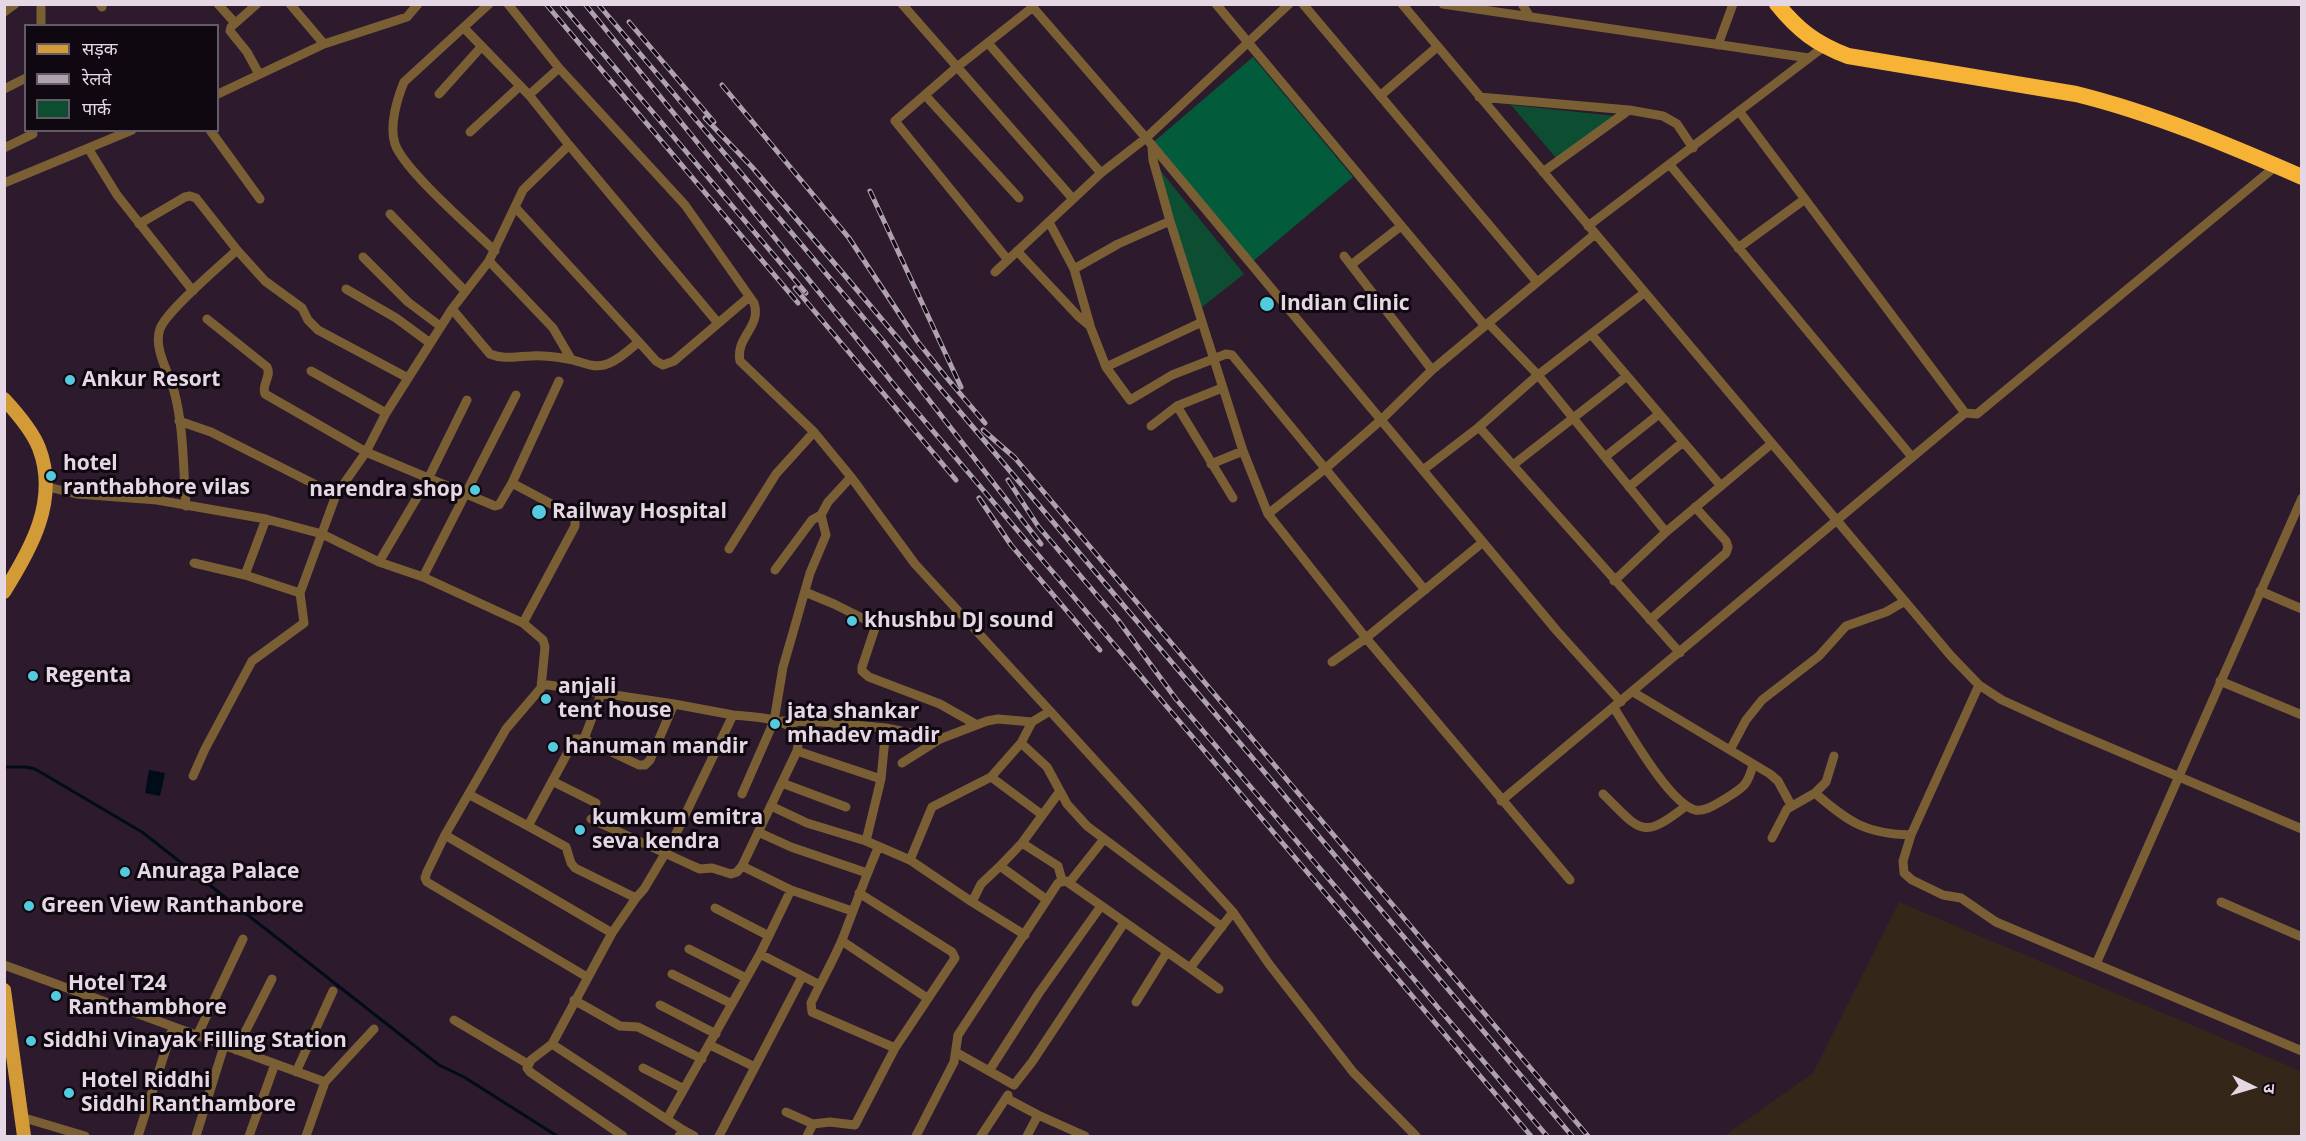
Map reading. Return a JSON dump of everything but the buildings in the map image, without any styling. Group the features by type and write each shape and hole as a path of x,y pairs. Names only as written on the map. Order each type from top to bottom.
{"highway":[{"path":"1777,4 1795,27 1819,42 1860,59 2106,101 2301,177"},
{"path":"1789,4 1819,42"}],"main road":[{"path":"4,399 26,425 39,446 48,487 44,507 28,553 4,592"},
{"path":"4,990 24,1137"}],"street":[{"path":"4,12 19,4"},
{"path":"41,4 41,24"},
{"path":"218,4 235,23"},
{"path":"257,4 235,23 230,31 247,52 260,74"},
{"path":"290,4 324,44"},
{"path":"219,94 324,44 407,17 418,4"},
{"path":"489,4 405,82 399,94 394,118 394,141 399,153 424,182 495,251"},
{"path":"508,4 559,68 685,205 749,297 757,312 739,350 740,361 814,432 851,477 915,564 1233,912 1269,964 1353,1072 1416,1137"},
{"path":"902,4 1073,199"},
{"path":"1216,4 1486,325 1539,375 1666,532"},
{"path":"995,272 1101,173 1146,138 1290,4"},
{"path":"1303,4 1537,282"},
{"path":"1401,4 1950,656 1979,686 2002,700 2059,726 2301,829"},
{"path":"1443,4 1809,58"},
{"path":"1522,4 1530,17"},
{"path":"1718,45 1733,4"},
{"path":"1008,260 895,121 1031,6 1146,138 1618,705 1656,774 1686,806 1696,810 1704,809 1737,793 1748,781 1753,765"},
{"path":"464,28 529,95 718,323"},
{"path":"1588,226 1809,58 1819,42"},
{"path":"988,43 1101,173"},
{"path":"440,94 482,46"},
{"path":"1380,96 1437,47"},
{"path":"529,95 559,68"},
{"path":"4,89 24,79"},
{"path":"470,132 520,86"},
{"path":"925,95 1019,198"},
{"path":"1479,97 1629,110 1670,118 1677,124 1693,148"},
{"path":"1543,172 1629,110"},
{"path":"1739,111 1965,412 1977,414 2276,166"},
{"path":"4,183 127,132"},
{"path":"211,132 260,200"},
{"path":"4,148 33,134"},
{"path":"193,776 252,661 304,623 300,593 336,495 366,452 386,413 440,326 489,261 523,190 569,145"},
{"path":"1152,147 1153,160 1170,221 1222,388 1243,451 1268,514 1366,638 1501,801 1570,880"},
{"path":"88,148 117,195 193,291"},
{"path":"1670,165 1912,457"},
{"path":"140,224 185,197 195,198 237,250 277,292 302,308 308,320 318,330 408,378"},
{"path":"1738,248 1805,199"},
{"path":"515,207 656,361 663,365 669,364 749,297"},
{"path":"390,214 465,291"},
{"path":"1074,269 1118,244 1170,221"},
{"path":"1049,222 1074,269 1090,326 1106,367 1130,400 1172,375 1226,354 1232,356 1425,590"},
{"path":"1351,265 1401,226"},
{"path":"1268,514 1326,468 1381,420 1432,370 1594,234"},
{"path":"186,506 179,421 174,392 158,340 160,328 167,317 237,250"},
{"path":"1017,251 1090,326"},
{"path":"1344,256 1432,370"},
{"path":"363,257 408,302 440,326"},
{"path":"489,261 554,328 571,359"},
{"path":"346,289 396,318 430,343"},
{"path":"1423,470 1644,293"},
{"path":"396,318 408,302"},
{"path":"452,309 490,354 511,358 533,356 571,359 586,365 604,365 639,342"},
{"path":"207,319 267,367 269,372 264,386 265,394 366,452 495,506 499,505 512,483 560,381"},
{"path":"1106,367 1202,322"},
{"path":"1591,334 1721,486"},
{"path":"311,371 386,413"},
{"path":"1513,465 1627,376"},
{"path":"1151,426 1177,405 1222,388"},
{"path":"423,577 516,395"},
{"path":"379,562 428,479 467,400"},
{"path":"1177,405 1211,465 1233,498"},
{"path":"1501,801 1965,412"},
{"path":"1605,457 1659,414"},
{"path":"179,421 211,432 336,495"},
{"path":"1479,427 1680,653"},
{"path":"729,549 776,474 814,432"},
{"path":"1629,487 1683,442"},
{"path":"1614,580 1666,532 1771,444"},
{"path":"1211,465 1243,451"},
{"path":"775,570 812,520 820,515 828,502 851,477"},
{"path":"512,483 572,515 575,520 575,526 524,623"},
{"path":"48,487 77,494 157,500 266,519 322,534 379,562 423,577 524,623 543,640 545,647 542,684 506,729 445,835 425,878 427,882 587,977"},
{"path":"2096,964 2301,498"},
{"path":"1650,620 1726,553 1728,547 1726,541 1695,507"},
{"path":"742,794 778,721 783,667 804,592 826,535 820,515"},
{"path":"245,575 266,519"},
{"path":"1332,662 1366,638 1483,542"},
{"path":"194,562 245,575 300,593"},
{"path":"2260,591 2301,609"},
{"path":"804,592 876,625 876,631 862,667 862,671 869,677 940,704 977,725"},
{"path":"1730,750 1746,720 1762,700 1819,656 1846,626 1886,612 1905,602"},
{"path":"2220,681 2301,716"},
{"path":"542,684 733,715 778,721 822,722 886,728 940,739"},
{"path":"1979,686 1911,835 1903,861 1904,873 1912,880 1943,895 1961,898 1996,922 2301,1051"},
{"path":"1633,692 1770,774 1778,781 1791,805"},
{"path":"584,739 601,694"},
{"path":"528,826 575,739 584,739 639,765 645,765 650,760 674,704"},
{"path":"910,860 932,807 991,777 1021,743 1032,722 1050,711"},
{"path":"528,1064 552,1044 612,933 665,854 733,715"},
{"path":"902,763 940,739 987,721 998,719 1032,722"},
{"path":"591,819 700,869 712,868 731,874 737,872 742,866 797,751 797,735 778,721"},
{"path":"866,841 881,779 886,728"},
{"path":"1021,743 1047,767 1074,814 1222,927"},
{"path":"797,751 881,779"},
{"path":"1772,838 1787,809 1815,793 1826,782 1834,756"},
{"path":"991,777 1041,814"},
{"path":"552,781 596,803"},
{"path":"782,783 846,807"},
{"path":"972,902 981,884 1022,843 1060,791"},
{"path":"1815,793 1834,810 1872,831 1911,835"},
{"path":"1604,794 1631,821 1646,829 1671,818 1686,806"},
{"path":"470,795 566,847 575,868 636,898"},
{"path":"771,806 816,826 866,841 910,860 1025,935"},
{"path":"758,832 791,847 867,873"},
{"path":"445,835 612,933"},
{"path":"916,1137 951,1069 957,1053 958,1035 1058,883 1066,882 1104,839"},
{"path":"1022,843 1058,866 1066,882 1219,989"},
{"path":"878,848 842,941 811,1003 812,1012 895,1048"},
{"path":"742,866 791,890 852,911"},
{"path":"1000,866 1047,900"},
{"path":"667,1119 760,954 791,890"},
{"path":"786,1112 813,1124 830,1122 855,1125 895,1048 955,958 952,952 859,893"},
{"path":"2221,902 2301,937"},
{"path":"989,1071 1039,993 1101,906"},
{"path":"715,908 769,936"},
{"path":"1190,969 1233,912"},
{"path":"981,1137 1124,923"},
{"path":"196,1036 243,939"},
{"path":"842,941 927,998"},
{"path":"689,949 746,978"},
{"path":"1136,1002 1167,952"},
{"path":"760,954 820,985"},
{"path":"4,965 325,1082"},
{"path":"672,974 732,1004"},
{"path":"719,1137 802,976"},
{"path":"236,1050 272,979"},
{"path":"296,1072 333,991"},
{"path":"574,1000 620,1026 638,1027 702,1059"},
{"path":"660,1005 716,1034"},
{"path":"454,1020 528,1064 530,1072 623,1137"},
{"path":"138,1137 173,1028"},
{"path":"306,1137 325,1082 374,1029"},
{"path":"552,1044 667,1119 681,1133 694,1137"},
{"path":"710,1045 755,1067"},
{"path":"199,1136 224,1046"},
{"path":"957,1053 1014,1085"},
{"path":"249,1137 275,1064"},
{"path":"643,1068 684,1089"},
{"path":"1006,1098 1085,1137"},
{"path":"1027,1137 1038,1115"},
{"path":"21,1117 85,1137"},
{"path":"807,1137 813,1124"}],"shaded area":[{"path":"1899,902 2301,1071 2301,1136 1724,1136 1813,1073"}],"green space":[{"path":"1253,57 1353,177 1252,262 1150,145"},
{"path":"1511,105 1616,116 1556,158"},
{"path":"1147,154 1244,274 1197,311"}],"water":[{"path":"149,770 165,773 160,796 145,793"}],"waterway":[{"path":"4,767 35,769 142,832 439,1065 464,1077 557,1136"}],"railway":[{"path":"546,4 798,303"},
{"path":"561,4 806,293"},
{"path":"585,4 900,392 1531,1136"},
{"path":"598,4 884,342 1041,544"},
{"path":"629,22 714,122"},
{"path":"722,85 849,238 918,342 985,423"},
{"path":"705,118 752,167 841,271 1572,1136"},
{"path":"870,191 961,387"},
{"path":"795,288 956,480"},
{"path":"983,430 1015,458 1588,1136"},
{"path":"1008,480 1038,526 1118,620 1176,699 1547,1136"},
{"path":"979,498 1011,545 1100,650"}],"place":[{"name":"Indian Clinic","path":"1267,304"},
{"name":"Ankur Resort","path":"70,380"},
{"name":"hotel ranthabhore vilas","path":"51,476"},
{"name":"narendra shop","path":"475,490"},
{"name":"Railway Hospital","path":"539,512"},
{"name":"khushbu DJ sound","path":"852,621"},
{"name":"Regenta","path":"33,676"},
{"name":"anjali tent house","path":"546,699"},
{"name":"jata shankar mhadev madir","path":"775,724"},
{"name":"hanuman mandir","path":"553,747"},
{"name":"kumkum emitra seva kendra","path":"580,830"},
{"name":"Anuraga Palace","path":"125,872"},
{"name":"Green View Ranthanbore","path":"29,906"},
{"name":"Hotel T24 Ranthambhore","path":"56,996"},
{"name":"Siddhi Vinayak Filling Station","path":"31,1041"},
{"name":"Hotel Riddhi Siddhi Ranthambore","path":"69,1093"}]}
